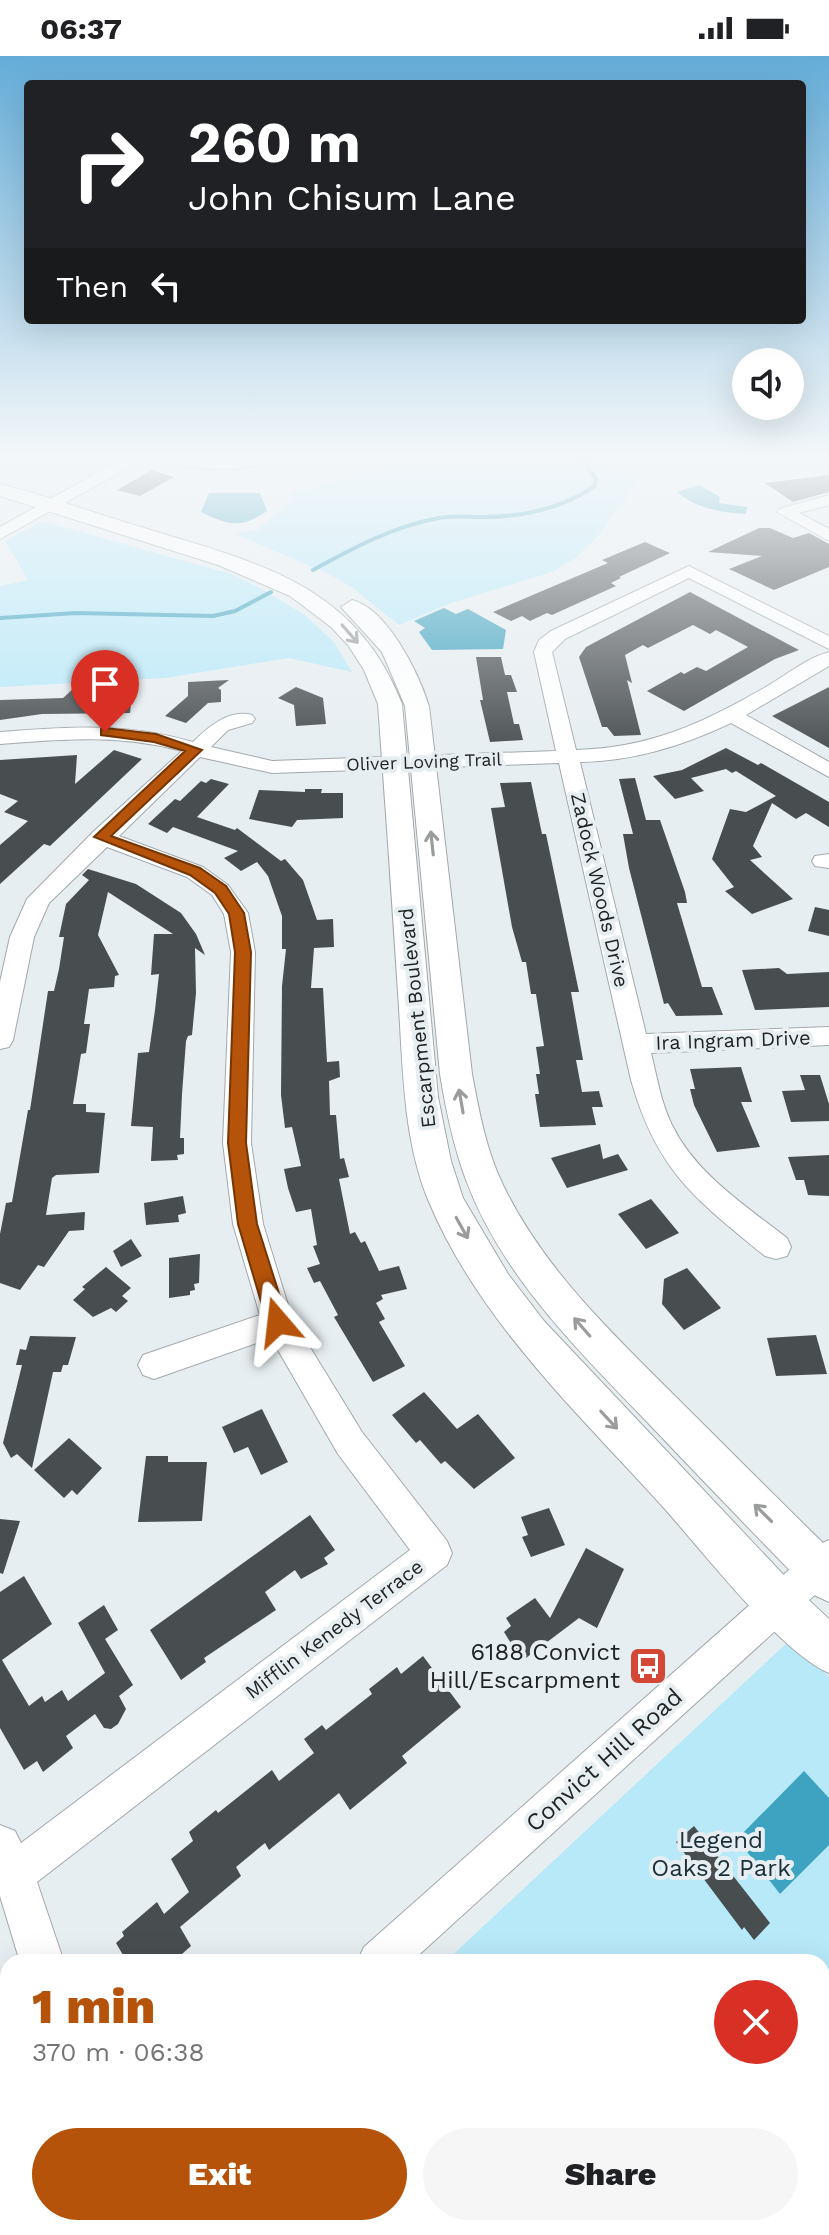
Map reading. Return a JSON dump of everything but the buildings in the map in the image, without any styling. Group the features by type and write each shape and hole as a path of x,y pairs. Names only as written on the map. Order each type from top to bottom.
{"main road":[{"name":"Escarpment Boulevard","path":"254,557 269,561 344,601 368,621 403,665 417,706 409,763 414,1014 422,1097 433,1157 446,1199 488,1274 530,1333 780,1604 829,1650"},
{"name":"Escarpment Boulevard","path":"409,763 465,1124 484,1182 510,1233 584,1331 825,1569"},
{"path":"414,1014 450,1012"},
{"path":"488,1274 527,1258"}],"street":[{"name":"Zadock Woods Drive","path":"776,1247 700,1183 669,1146 653,1112 543,652 546,644 563,632 689,571 829,643"},
{"name":"Oliver Loving Trail","path":"0,738 114,732 156,738 237,762 272,767 569,758 651,749 682,740 732,715 829,658"},
{"path":"732,715 829,771"},
{"path":"0,1040 22,937 31,910 48,887 221,726 245,719"},
{"name":"Mifflin Kenedy Terrace","path":"7,1860 434,1553 350,1443 278,1322 248,1224 237,1143 243,952 236,913 220,890 195,872 101,837"},
{"name":"Ira Ingram Drive","path":"636,1044 829,1036"},
{"path":"154,1365 278,1322"},
{"name":"Convict Hill Road","path":"388,1954 780,1604 825,1569"},
{"path":"7,1860 39,1954"}],"green space":[{"path":"14,557 169,557 231,574 305,615 334,642 352,672 289,658 164,678 0,687 0,586 28,580"},
{"path":"288,557 576,557 552,572 451,603 399,625 353,588"},
{"name":"Legend Oaks 2 Park","path":"791,1639 829,1677 829,1954 454,1954"}],"water":[{"path":"444,608 456,614 468,609 506,630 503,649 432,650 419,632 425,628 414,621"},
{"path":"804,1771 829,1798 829,1845 780,1894 737,1839"}],"waterway":[{"path":"313,570 338,557"},
{"path":"0,618 76,613 213,616 235,611 271,592"}],"place":[{"name":"6188 Convict Hill/Escarpment","path":"648,1666"}],"route":[{"path":"105,732 156,738 195,750 101,837 195,872 220,890 236,913 243,952 237,1143 248,1224 278,1322"}]}
